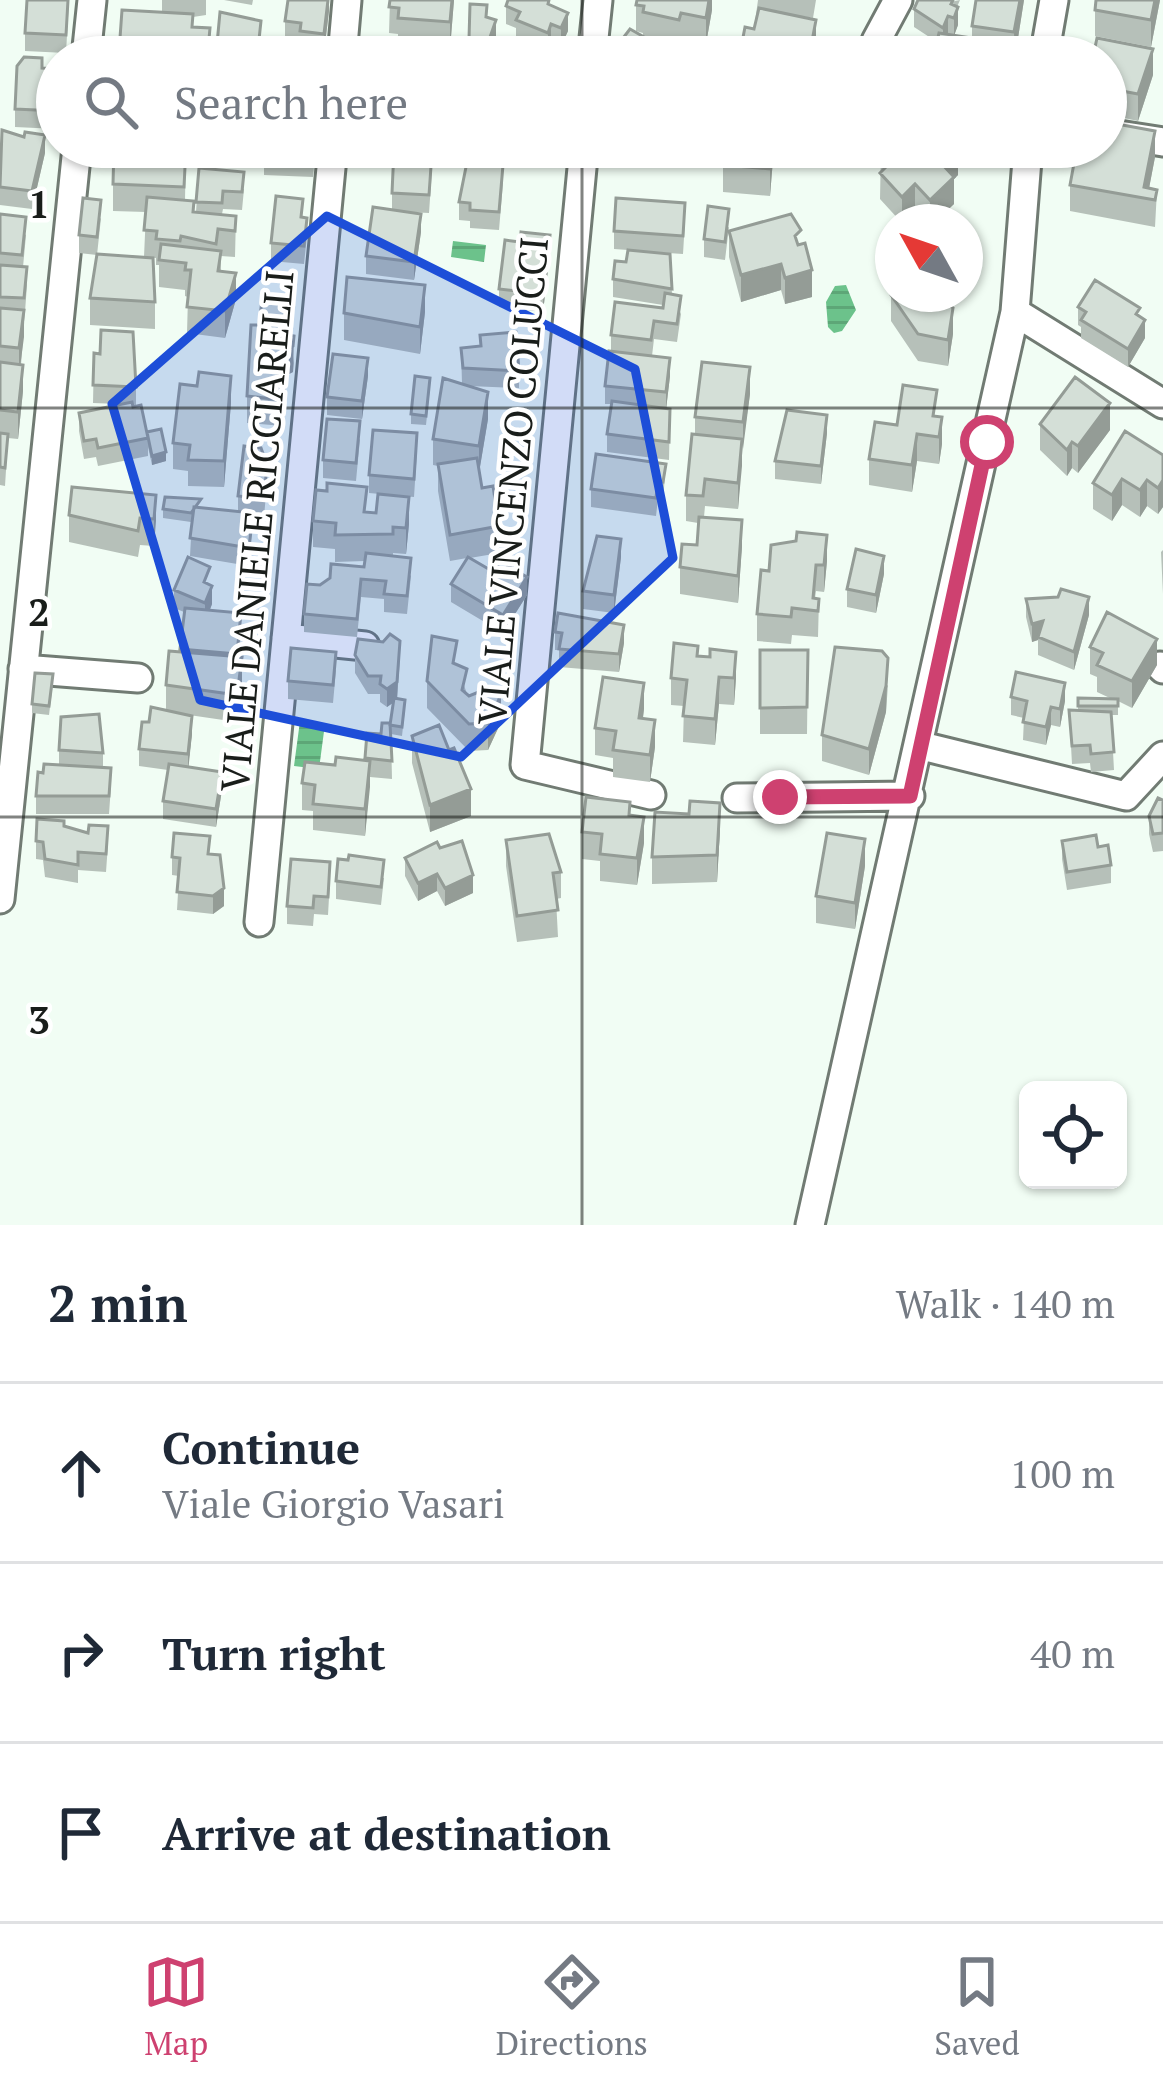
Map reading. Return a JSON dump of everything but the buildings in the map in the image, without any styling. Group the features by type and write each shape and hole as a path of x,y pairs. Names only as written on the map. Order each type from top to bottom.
{"street":[{"path":"88,36 92,0"},
{"path":"344,36 347,0"},
{"path":"594,36 598,0"},
{"path":"879,36 898,0"},
{"path":"1048,36 1054,0"},
{"path":"1127,136 1163,142"},
{"path":"0,898 75,168"},
{"name":"VIALE DANIELE RICCIARELLI","path":"259,922 331,168"},
{"name":"VIALE VINCENZO COLUCCI","path":"582,168 525,765 650,795"},
{"path":"811,1225 1016,312 1018,168"},
{"path":"1016,312 1163,404"},
{"path":"286,638 364,646"},
{"path":"23,669 138,678"},
{"path":"922,746 1163,808"},
{"path":"1126,796 1163,756"},
{"path":"737,797 910,796"}],"highlighted area":[{"path":"327,216 635,369 673,558 461,757 200,700 112,404"}],"shaded area":[{"path":"453,241 486,245 484,262 451,257"},
{"path":"846,285 856,310 842,331 834,333 828,327 826,302 835,286"},
{"path":"300,721 325,724 319,769 294,766"}],"route":[{"path":"780,797 910,796 987,442"}]}
